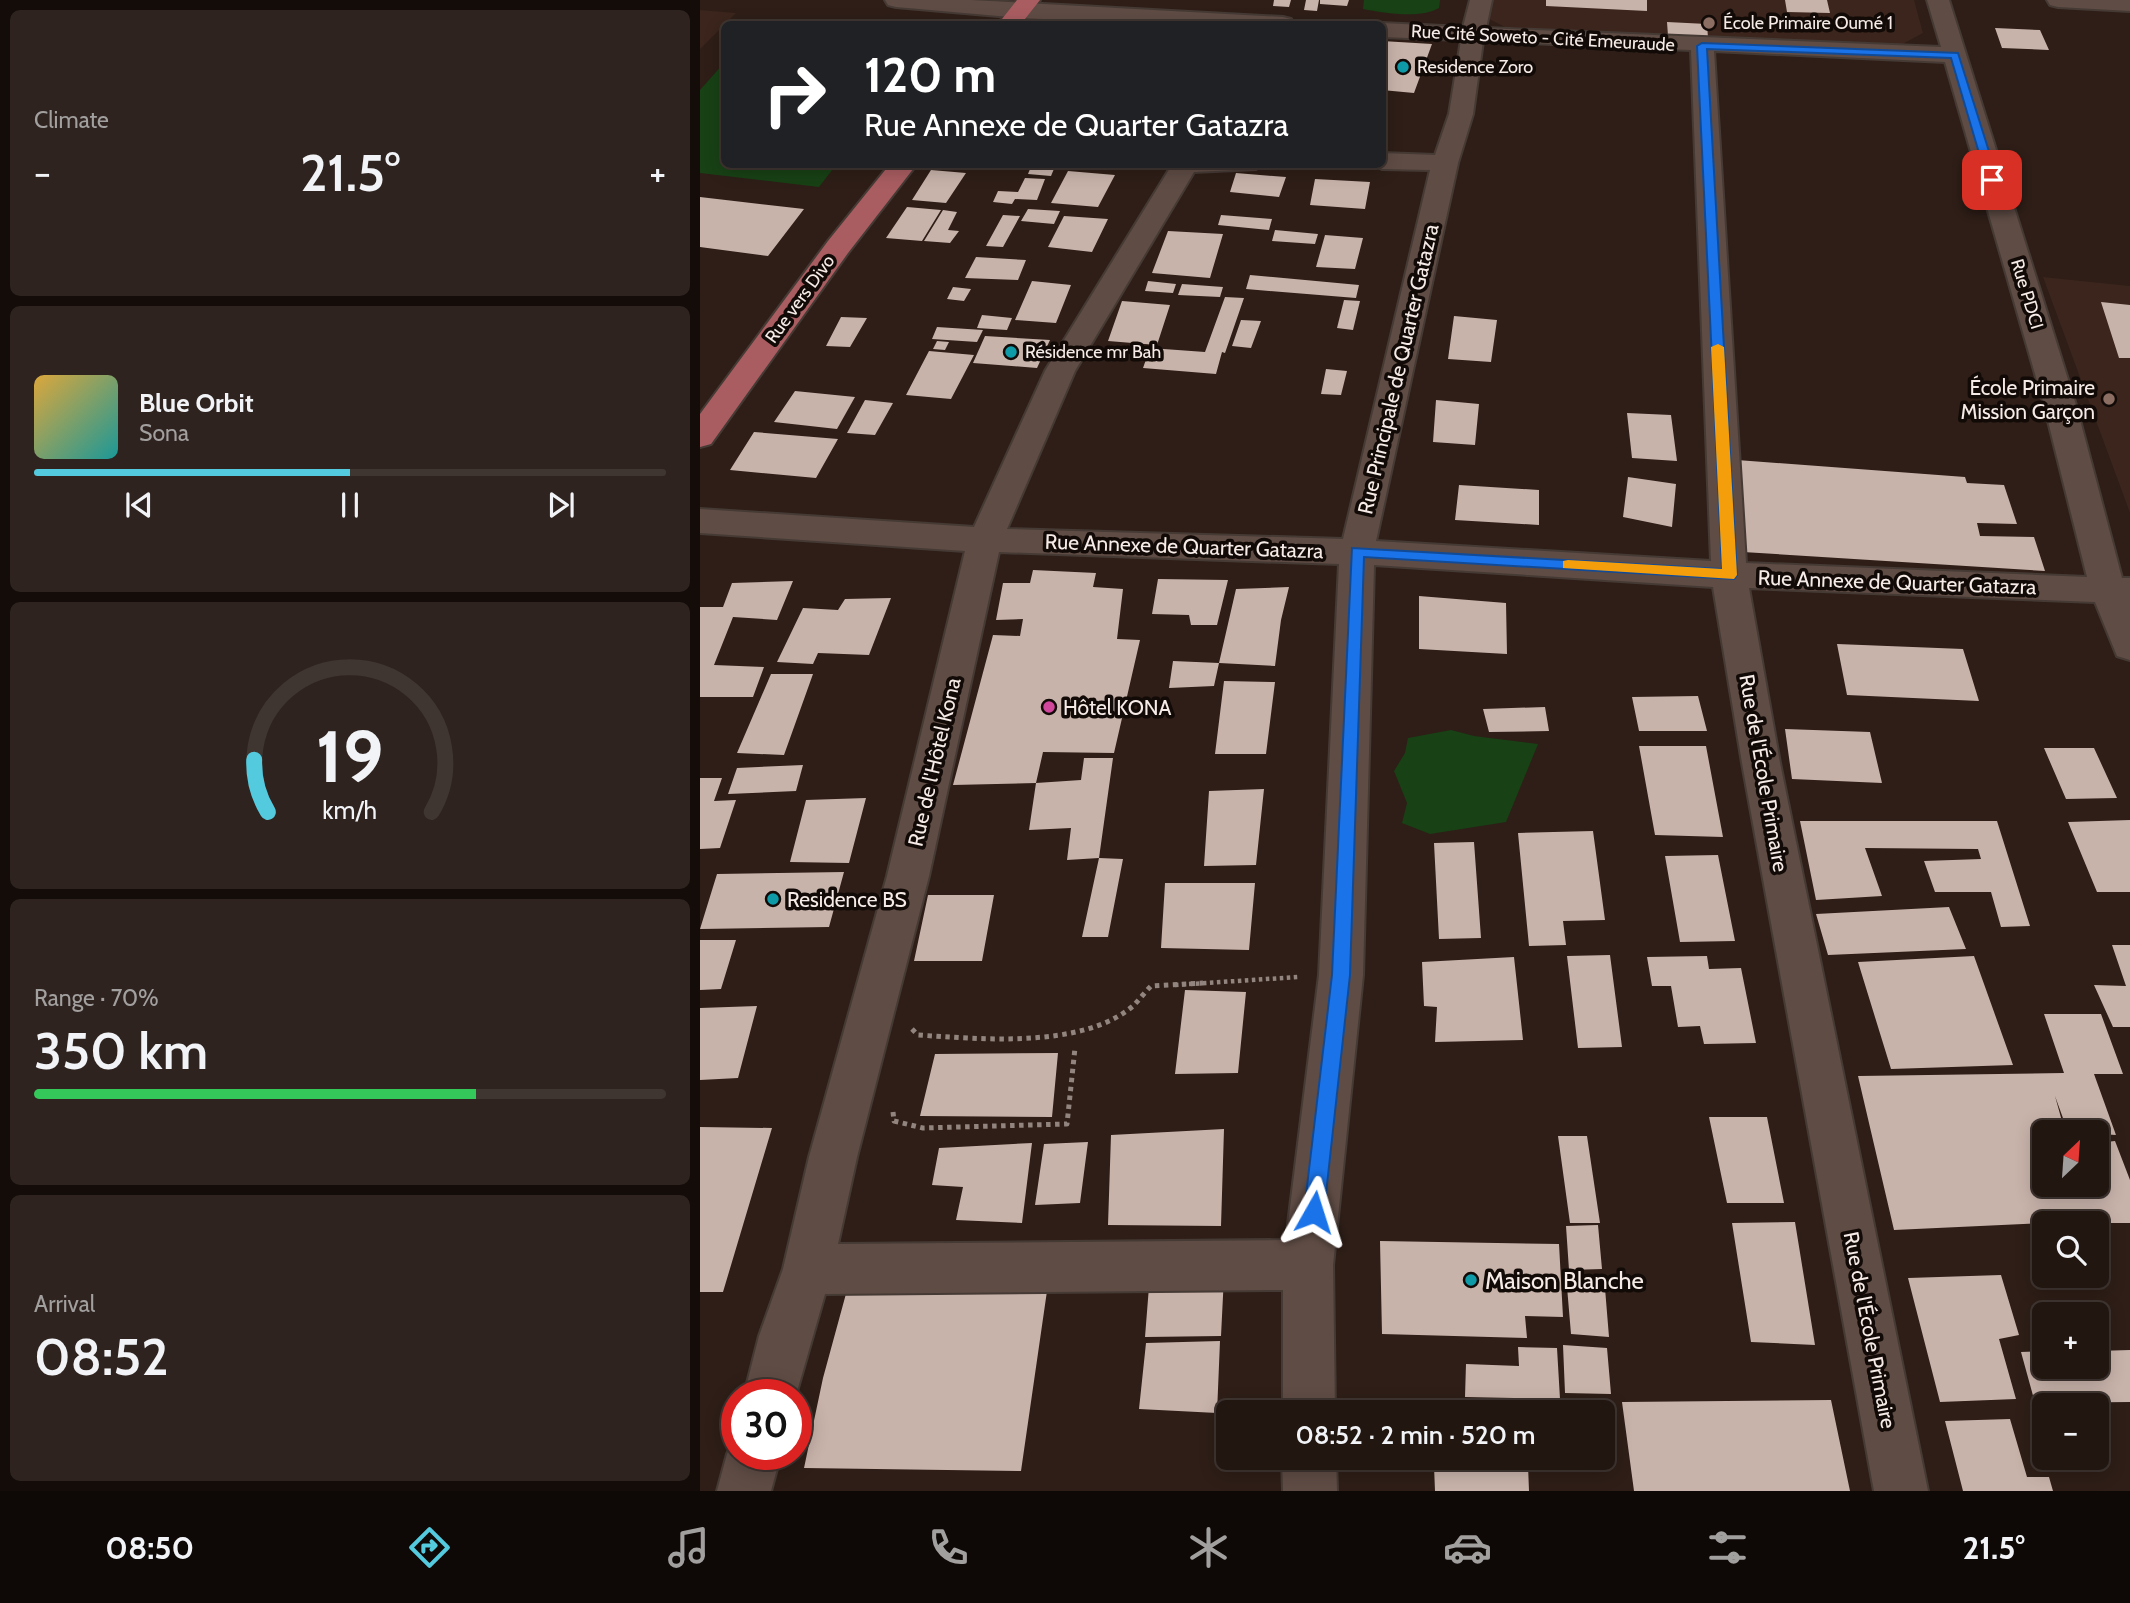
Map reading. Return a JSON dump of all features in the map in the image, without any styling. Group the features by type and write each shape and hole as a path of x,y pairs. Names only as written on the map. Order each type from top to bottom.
{"main road":[{"name":"Rue vers Divo","path":"700,437 838,247 901,168"}],"street":[{"path":"896,0 1019,12 1217,21"},
{"name":"Rue Principale de Quarter Gatazra","path":"1309,1400 1308,1265 1341,975 1357,552 1445,163 1461,114 1481,0"},
{"name":"Rue PDCI","path":"1938,0 2119,591 2130,646"},
{"path":"2058,0 2118,2"},
{"name":"Rue Cité Soweto - Cité Emeuraude","path":"1386,30 1955,55"},
{"name":"Rue de l'École Primaire","path":"1702,46 1729,575 1761,763 1901,1491"},
{"path":"1386,162 1445,163"},
{"name":"Rue de l'Hôtel Kona","path":"774,1379 785,1336 808,1269 833,1157 908,876 985,540 1060,371 1180,168"},
{"name":"Rue Annexe de Quarter Gatazra","path":"700,521 985,540 1357,552 1729,575 2119,591"},
{"path":"808,1269 1308,1265"},
{"path":"744,1491 750,1470"},
{"path":"1310,1470 1310,1491"}],"path":[{"path":"906,1040 910,1026 918,1035 956,1038 1065,1034 1114,1021 1141,1002 1151,986 1341,975"},
{"path":"893,1107 894,1121 923,1128 1067,1124 1075,1048"}],"shaded area":[{"name":"École Primaire Oumé 1","path":"1489,0 1914,0 1923,33 1899,46 1505,27 1485,17"},
{"path":"700,10 736,13 728,21 721,21 721,28 700,49"},
{"name":"École Primaire Mission Garçon","path":"2043,277 2130,286 2130,513"}],"green space":[{"path":"1364,0 1440,0 1439,8 1412,14 1363,9"},
{"path":"721,66 721,168 834,168 819,187 700,173 700,90"},
{"path":"1451,730 1474,736 1538,744 1506,822 1430,834 1402,823 1407,803 1394,771 1405,753 1408,738"}],"building":[{"path":"1274,0 1291,0 1289,7 1273,6"},
{"path":"1306,0 1319,0 1317,11 1304,10"},
{"path":"1320,0 1349,0 1347,6 1320,4"},
{"path":"1546,0 1647,0 1647,11 1546,6"},
{"path":"1785,0 1827,0 1830,13 1787,12"},
{"path":"1667,22 1707,24 1708,38 1668,36"},
{"path":"1995,28 2040,30 2049,50 2002,48"},
{"name":"Residence Zoro","path":"1386,41 1432,44 1414,93 1386,90"},
{"path":"1030,168 1054,168 1051,176 1028,174"},
{"path":"931,170 966,173 946,203 912,200"},
{"path":"1068,171 1115,175 1098,207 1051,203"},
{"path":"1236,173 1286,177 1279,197 1230,192"},
{"path":"1025,178 1045,179 1037,200 1015,199 1012,204 993,202 998,191 1018,192"},
{"path":"1315,179 1370,182 1365,209 1310,205"},
{"path":"700,197 804,209 768,256 700,247"},
{"path":"907,207 941,210 922,241 886,238"},
{"path":"1028,209 1060,211 1054,224 1021,221"},
{"path":"943,210 957,212 948,230 959,231 950,243 924,241"},
{"path":"1003,215 1020,216 1003,247 986,246"},
{"path":"1221,215 1272,219 1269,230 1218,225"},
{"path":"1064,216 1108,219 1092,252 1048,247"},
{"path":"1275,230 1318,234 1315,244 1272,241"},
{"path":"1168,231 1223,234 1210,278 1152,273"},
{"path":"1325,235 1363,238 1355,269 1316,267"},
{"path":"976,257 1026,260 1018,280 965,278"},
{"path":"1250,275 1359,285 1356,298 1246,289"},
{"path":"1032,281 1071,285 1056,323 1015,320"},
{"path":"1148,281 1176,284 1173,293 1145,291"},
{"path":"1182,284 1223,287 1220,297 1178,295"},
{"path":"953,287 971,289 964,301 947,299"},
{"path":"1225,297 1244,298 1216,374 1143,368 1150,348 1205,352"},
{"path":"1344,300 1360,301 1353,330 1337,328"},
{"path":"1122,301 1170,305 1157,345 1108,341"},
{"path":"2101,302 2130,305 2130,358 2119,358"},
{"path":"982,315 1012,318 1007,330 977,328"},
{"path":"1454,316 1497,320 1491,362 1448,359"},
{"path":"841,317 867,318 850,347 826,346"},
{"path":"1241,320 1261,321 1251,348 1232,346"},
{"path":"937,327 983,330 977,342 932,339"},
{"name":"Résidence mr Bah","path":"985,336 1050,340 1037,368 973,363"},
{"path":"937,341 949,342 945,350 933,349"},
{"path":"929,351 974,355 951,399 906,395"},
{"path":"1326,369 1347,371 1341,395 1321,394"},
{"path":"795,391 855,397 837,429 774,422"},
{"path":"865,400 893,403 875,435 847,433"},
{"path":"1436,400 1479,404 1475,445 1433,442"},
{"path":"1627,413 1671,415 1677,461 1632,458"},
{"path":"754,432 838,439 816,478 730,470"},
{"path":"1737,460 1965,477 1967,483 2004,485 2017,524 1977,523 1980,536 2034,537 2045,571 1743,552"},
{"path":"1628,477 1676,484 1672,527 1623,517"},
{"path":"1459,485 1539,490 1539,525 1455,520"},
{"name":"Hôtel KONA","path":"1033,570 1096,573 1093,587 1123,589 1117,639 1140,640 1114,753 1043,752 1036,783 953,785 993,635 1020,636 1023,619 996,620 1003,583 1030,583"},
{"path":"1158,579 1228,580 1217,625 1191,625 1189,615 1152,614"},
{"path":"793,581 777,620 733,617 714,665 764,667 753,697 700,697 700,607 723,607 732,583"},
{"path":"1289,587 1281,620 1275,666 1219,663 1236,589"},
{"path":"1419,596 1506,603 1507,654 1419,649"},
{"path":"891,598 869,655 818,653 813,664 777,662 803,608 838,610 845,599"},
{"path":"1837,644 1963,649 1979,701 1847,695"},
{"path":"1173,661 1219,663 1214,686 1169,688"},
{"path":"771,674 813,674 784,755 737,753"},
{"path":"1224,681 1275,682 1266,754 1215,754"},
{"path":"1698,696 1707,731 1639,731 1632,697"},
{"path":"1545,707 1549,731 1489,732 1483,709"},
{"path":"1785,729 1870,732 1882,783 1792,779"},
{"path":"1639,746 1706,746 1723,837 1655,835"},
{"path":"2044,748 2094,748 2117,798 2066,799"},
{"path":"1084,758 1113,758 1099,858 1067,860 1071,828 1029,830 1036,783 1081,780"},
{"path":"803,765 796,791 728,794 737,768"},
{"path":"700,778 722,778 714,801 736,800 720,848 700,849"},
{"path":"1264,789 1256,865 1204,866 1209,791"},
{"path":"866,798 849,863 790,862 806,800"},
{"path":"2130,820 2130,892 2097,892 2068,822"},
{"path":"1800,821 1997,821 2030,926 2001,927 1991,892 1935,892 1924,861 1981,859 1978,849 1865,848 1882,896 1816,900"},
{"path":"1593,831 1605,920 1563,921 1566,945 1529,946 1518,833"},
{"path":"1474,842 1481,938 1439,939 1434,843"},
{"path":"1718,855 1735,941 1680,942 1665,856"},
{"path":"1099,858 1123,859 1108,937 1082,937"},
{"name":"Residence BS","path":"844,872 829,927 700,929 717,874"},
{"path":"1165,883 1255,883 1249,950 1161,948"},
{"path":"928,895 994,895 982,961 914,961"},
{"path":"1949,907 1966,949 1828,955 1816,914"},
{"path":"700,940 736,940 721,989 700,990"},
{"path":"2112,945 2130,945 2130,1027 2113,1027 2094,985 2126,986"},
{"path":"1610,955 1622,1047 1578,1048 1567,956"},
{"path":"1707,956 1709,969 1741,968 1756,1043 1704,1044 1700,1026 1678,1027 1671,986 1652,986 1647,957"},
{"path":"1974,956 2013,1065 1891,1069 1858,962"},
{"path":"1514,957 1523,1040 1435,1042 1437,1007 1424,1006 1422,962"},
{"path":"1185,990 1246,992 1238,1073 1175,1074"},
{"path":"757,1006 738,1078 700,1080 700,1008"},
{"path":"2044,1014 2101,1014 2123,1074 2094,1074 2116,1135 2109,1135 2109,1120 2064,1120 2055,1096 2062,1120 2032,1120 2032,1197 2109,1197 2109,1142 2115,1141 2130,1180 2130,1223 2109,1223 2109,1211 2032,1211 2032,1224 1894,1230 1858,1076 2064,1073"},
{"path":"1058,1053 1052,1117 920,1116 935,1054"},
{"path":"1709,1117 1767,1117 1784,1203 1727,1203"},
{"path":"700,1127 772,1128 723,1292 700,1292"},
{"path":"1224,1129 1221,1226 1108,1225 1111,1135"},
{"path":"1558,1136 1587,1136 1600,1223 1570,1223"},
{"path":"1088,1142 1080,1203 1035,1205 1044,1144"},
{"path":"1032,1143 1022,1223 956,1220 963,1187 932,1185 939,1148"},
{"path":"1795,1222 1815,1345 1751,1342 1732,1223"},
{"path":"1598,1225 1602,1269 1569,1270 1566,1226"},
{"name":"Maison Blanche","path":"1380,1241 1559,1244 1563,1317 1525,1316 1527,1338 1382,1334"},
{"path":"1150,1274 1224,1276 1221,1336 1145,1337"},
{"path":"1566,1275 1604,1276 1609,1337 1571,1334"},
{"path":"2001,1275 2019,1335 1999,1339 2016,1399 1940,1402 1908,1278"},
{"path":"847,1290 1047,1291 1021,1471 812,1468 812,1430"},
{"path":"1220,1341 1216,1413 1139,1409 1146,1343"},
{"path":"1563,1345 1607,1348 1611,1394 1565,1393"},
{"path":"1518,1347 1557,1348 1560,1399 1465,1397 1466,1364 1519,1366"},
{"path":"2130,1350 2130,1402 2109,1402 2109,1393 2032,1393 2021,1352 2032,1352 2032,1379 2109,1379 2109,1351"},
{"path":"1831,1400 1850,1491 1634,1491 1622,1402"},
{"path":"2010,1419 2027,1477 2049,1477 2053,1491 1963,1491 1945,1421"},
{"path":"1434,1470 1528,1470 1529,1491 1435,1491"}],"slow traffic":[{"path":"1568,565 1729,575 1718,347"}],"place":[{"name":"École Primaire Oumé 1","path":"1709,23"},
{"name":"Residence Zoro","path":"1403,67"},
{"name":"Résidence mr Bah","path":"1011,352"},
{"name":"École Primaire Mission Garçon","path":"2109,399"},
{"name":"Hôtel KONA","path":"1049,707"},
{"name":"Residence BS","path":"773,899"},
{"name":"Maison Blanche","path":"1471,1280"}],"route":[{"path":"1314,1212 1341,975 1357,552 1729,575 1702,46 1955,55 1992,180"}]}
